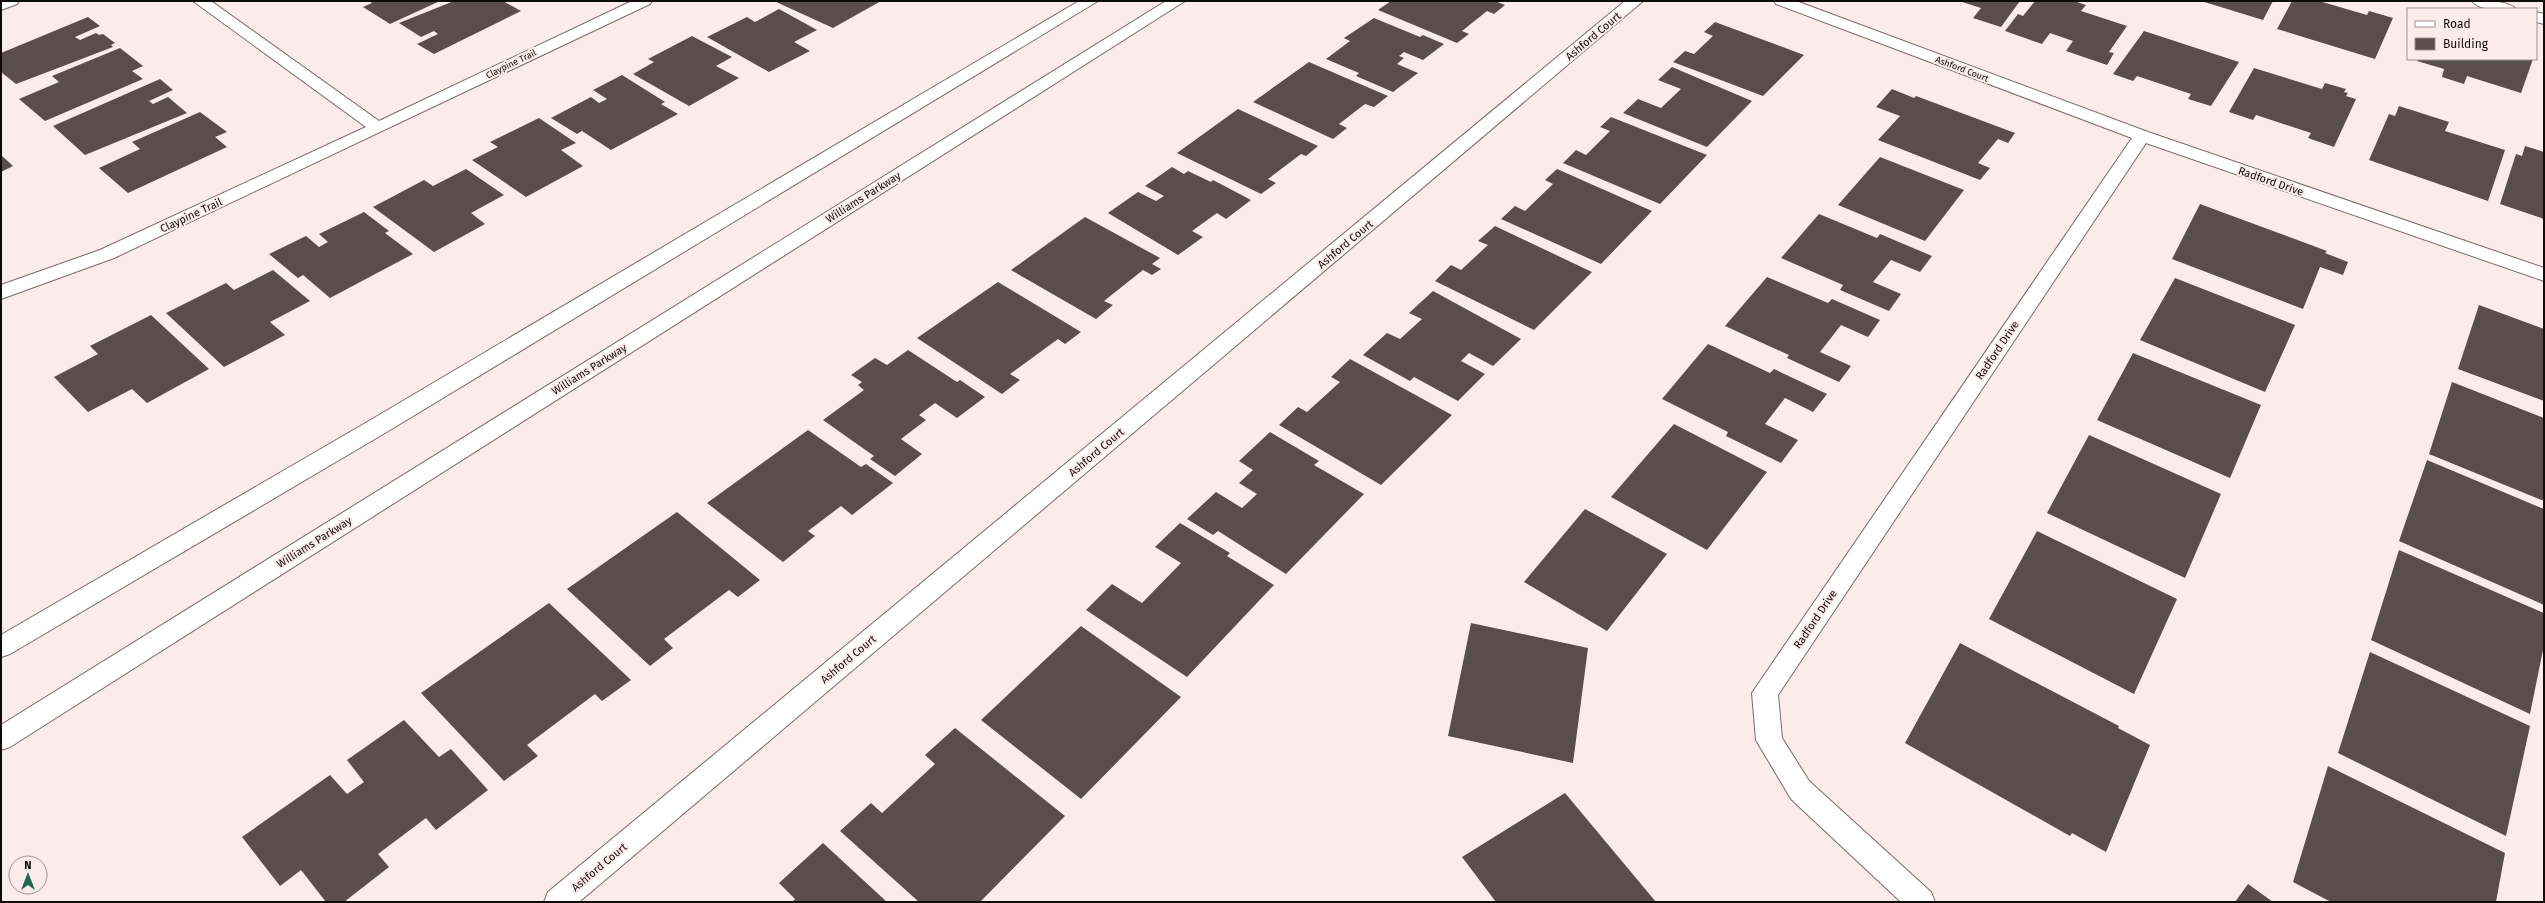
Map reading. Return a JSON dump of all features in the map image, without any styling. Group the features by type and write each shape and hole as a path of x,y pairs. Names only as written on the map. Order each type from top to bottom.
{"street":[{"path":"1,5 11,1"},
{"path":"201,1 378,128"},
{"name":"Claypine Trail","path":"1,292 107,254 378,128 644,1"},
{"path":"1,647 382,424 1090,1"},
{"name":"Williams Parkway","path":"1,739 1177,1"},
{"name":"Ashford Court","path":"558,902 1635,1"},
{"name":"Ashford Court","path":"1782,1 2142,136"},
{"path":"2480,1 2504,8"},
{"name":"Radford Drive","path":"1921,902 1800,790 1769,740 1765,693 2142,136 2544,275"}],"building":[{"path":"369,1 440,1 390,24 363,7 372,3"},
{"path":"454,1 503,1 521,11 434,54 417,44 438,34 434,31 421,37 399,23"},
{"path":"774,1 881,1 833,28"},
{"path":"1391,1 1495,1 1505,5 1494,14 1487,11 1462,31 1469,34 1457,43 1378,10"},
{"path":"1959,1 2020,1 2001,27 1973,18 1981,8"},
{"path":"2035,1 2074,1 2086,5 2081,11 2127,26 2109,52 2114,53 2107,65 2066,51 2073,41 2050,33 2042,44 2005,31 2018,14 2023,16"},
{"path":"2201,1 2273,1 2263,20"},
{"path":"2292,1 2319,1 2367,15 2369,11 2393,18 2375,59 2277,29"},
{"path":"779,9 817,30 794,42 810,51 769,72 707,37 747,17 755,22"},
{"path":"88,17 100,26 75,37 80,40 96,33 99,35 103,34 115,43 111,45 113,47 16,84 1,72 1,53"},
{"path":"1374,18 1420,37 1423,35 1444,44 1423,60 1404,52 1399,56 1404,58 1397,64 1418,73 1393,92 1356,76 1359,73 1326,59 1350,41 1344,38"},
{"path":"1715,22 1804,55 1763,96 1673,62 1685,51 1694,54 1713,36 1704,32"},
{"path":"2144,31 2239,62 2211,106 2188,99 2191,94 2137,76 2133,81 2113,74"},
{"path":"692,36 732,57 716,66 739,78 689,106 633,74 654,62 648,59"},
{"path":"120,48 143,66 132,71 143,79 45,121 19,99 59,82 52,76"},
{"path":"2533,60 2521,93 2467,76 2464,84 2442,77 2444,69 2417,61"},
{"path":"1309,62 1388,96 1374,107 1365,104 1339,124 1347,128 1333,139 1253,102"},
{"path":"1672,67 1752,101 1707,147 1623,113 1638,99 1661,108 1681,89 1658,80"},
{"path":"2254,68 2322,89 2325,83 2346,89 2344,92 2348,93 2346,96 2356,99 2334,147 2308,138 2311,133 2256,115 2253,120 2229,112"},
{"path":"622,75 665,102 661,104 678,114 611,150 582,131 577,134 551,118 591,97 599,103 607,99 593,90"},
{"path":"160,79 173,90 149,101 153,104 168,97 187,113 85,155 53,126"},
{"path":"1892,89 1914,98 1916,96 2015,133 2008,143 1998,139 1978,163 1990,168 1980,180 1878,140 1900,116 1876,107"},
{"path":"2399,106 2449,122 2445,131 2505,150 2488,201 2369,160 2389,114 2395,116"},
{"path":"1238,109 1318,146 1306,156 1301,154 1268,179 1276,183 1261,194 1177,153"},
{"path":"200,112 227,132 215,137 227,147 128,193 99,168 140,149 132,142"},
{"path":"1611,117 1707,155 1660,204 1563,163 1576,150 1586,155 1610,131 1600,127"},
{"path":"539,118 576,143 561,150 583,166 526,197 472,160 498,147 490,142"},
{"path":"2525,146 2544,152 2544,219 2500,204 2516,154 2522,156"},
{"path":"1,155 13,166 1,172"},
{"path":"1880,157 1964,190 1925,241 1838,205"},
{"path":"1172,167 1184,174 1188,171 1211,182 1213,180 1251,200 1226,219 1217,213 1192,231 1203,237 1178,255 1108,213 1138,192 1156,201 1164,196 1145,186"},
{"path":"466,169 504,195 471,213 485,224 434,252 373,207 424,180 433,186"},
{"path":"1557,169 1652,211 1601,264 1501,219 1515,206 1525,211 1553,184 1545,180"},
{"path":"2200,204 2327,251 2325,253 2348,262 2343,275 2320,267 2303,309 2172,259"},
{"path":"364,212 389,231 385,233 413,254 330,298 303,275 298,278 269,254 306,236 319,247 328,242 319,234"},
{"path":"1819,214 1877,238 1880,234 1932,256 1920,272 1891,260 1873,282 1901,294 1889,311 1840,290 1843,285 1781,258"},
{"path":"1085,217 1160,258 1152,264 1161,269 1152,275 1143,270 1104,301 1113,305 1096,319 1011,270"},
{"path":"1495,226 1592,272 1534,330 1435,281 1451,265 1461,270 1488,245 1478,241"},
{"path":"273,270 310,301 270,322 285,335 224,367 166,313 226,283 234,290"},
{"path":"1767,277 1828,303 1832,299 1880,320 1868,337 1841,325 1820,352 1851,366 1839,382 1787,358 1789,355 1725,326"},
{"path":"2175,278 2295,325 2265,392 2140,340"},
{"path":"998,282 1081,332 1065,344 1058,339 1010,374 1020,380 1002,394 917,338"},
{"path":"1433,291 1521,339 1493,366 1469,353 1461,361 1485,374 1458,401 1414,377 1410,381 1363,355 1387,333 1400,339 1422,319 1409,313"},
{"path":"2479,305 2544,329 2544,401 2458,369"},
{"path":"151,315 209,369 147,403 132,389 88,412 54,377 98,354 90,346"},
{"path":"1708,344 1770,373 1774,369 1827,394 1813,412 1785,398 1765,424 1798,440 1781,463 1726,436 1728,432 1662,399"},
{"path":"908,350 957,382 960,380 985,397 957,418 935,403 919,415 926,420 901,439 922,454 895,476 870,459 874,456 823,420 864,390 858,385 862,382 851,375 875,358 887,365"},
{"path":"2133,353 2261,405 2230,478 2097,420"},
{"path":"1350,359 1452,415 1381,485 1279,425 1298,407 1307,412 1340,382 1331,377"},
{"path":"2452,382 2544,418 2544,501 2429,454"},
{"path":"1674,424 1767,472 1707,550 1611,497"},
{"path":"808,430 861,467 866,464 893,483 852,515 841,506 808,531 815,536 783,562 707,503"},
{"path":"1270,432 1319,461 1314,465 1364,494 1286,574 1218,531 1213,535 1187,519 1216,492 1242,508 1257,494 1239,483 1253,470 1239,461"},
{"path":"2089,435 2221,494 2185,578 2047,513"},
{"path":"2427,460 2544,509 2544,605 2399,541"},
{"path":"1585,509 1667,554 1607,631 1524,582"},
{"path":"677,512 760,580 738,597 729,590 664,639 673,648 650,666 567,589"},
{"path":"1180,523 1230,553 1227,556 1274,585 1187,677 1086,610 1112,584 1142,603 1181,563 1155,547"},
{"path":"2037,531 2177,599 2134,694 1989,619"},
{"path":"2399,550 2544,613 2544,645 2530,714 2371,640"},
{"path":"549,603 631,680 602,701 595,694 527,745 538,756 504,781 421,693"},
{"path":"1471,623 1588,648 1573,763 1448,736"},
{"path":"1081,626 1181,697 1081,799 981,720"},
{"path":"1960,643 2119,726 2118,728 2150,745 2106,852 2072,833 2070,836 1905,743"},
{"path":"2370,652 2530,726 2506,836 2338,753"},
{"path":"404,720 439,757 451,749 488,790 436,830 426,818 378,854 389,867 344,902 326,902 301,870 280,886 242,837 330,775 347,794 364,782 347,760"},
{"path":"955,728 1065,816 980,902 919,902 840,831 871,803 882,813 935,764 925,755"},
{"path":"2328,766 2505,853 2496,902 2331,902 2293,882"},
{"path":"1565,793 1656,902 1496,902 1462,857"},
{"path":"823,843 887,902 792,902 795,899 779,883"},
{"path":"2248,884 2273,902 2235,902"}]}
